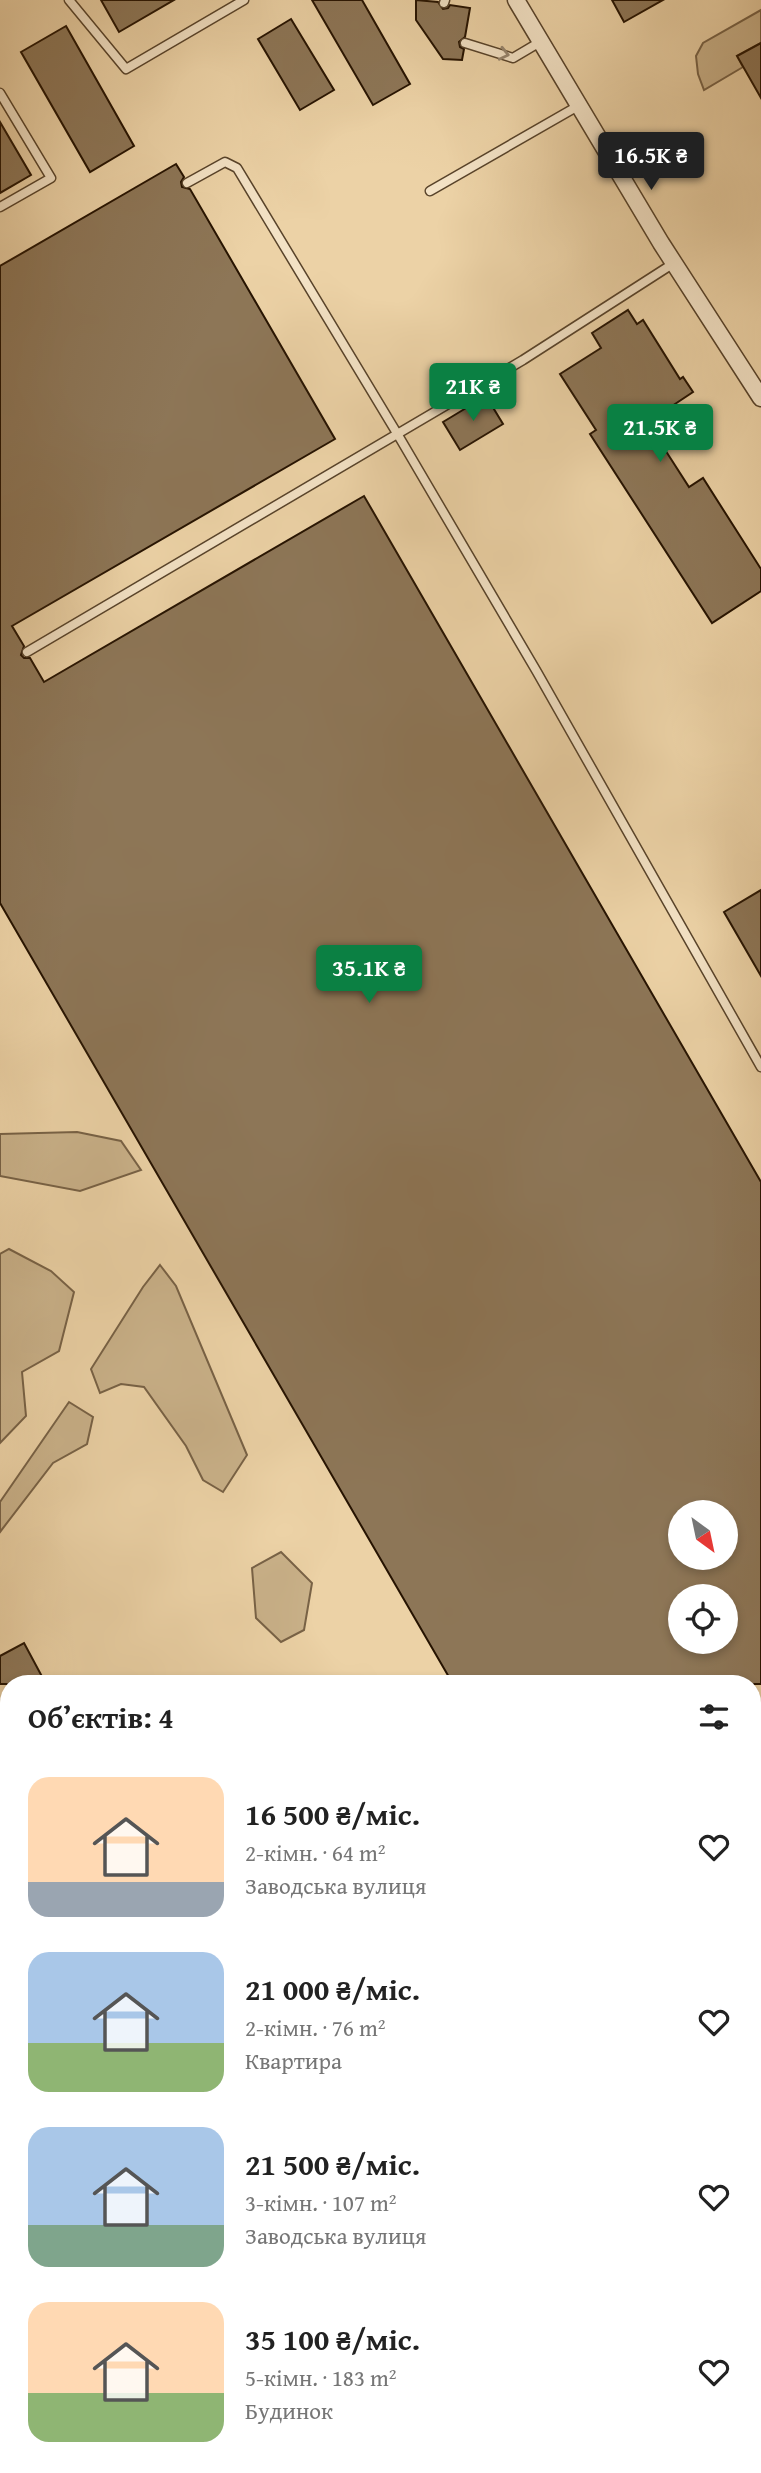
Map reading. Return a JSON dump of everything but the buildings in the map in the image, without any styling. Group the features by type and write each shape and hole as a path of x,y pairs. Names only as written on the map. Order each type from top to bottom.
{"street":[{"path":"516,0 674,262 761,398"}],"lane":[{"path":"69,0 126,69 244,0"},
{"path":"465,43 513,58 540,42"},
{"path":"0,93 51,177 0,207"},
{"path":"430,191 578,106"},
{"path":"187,183 225,162 236,168 398,435 537,672 761,1067"},
{"path":"27,652 523,360 674,262"}],"shaded area":[{"path":"761,10 761,43 737,56 743,67 704,90 698,74 696,56 703,43"},
{"path":"77,1132 121,1141 141,1170 80,1191 0,1176 0,1134"},
{"path":"9,1249 51,1271 74,1292 59,1351 22,1372 26,1416 0,1443 0,1254"},
{"path":"160,1265 176,1286 247,1455 223,1492 203,1480 186,1446 144,1387 121,1384 100,1393 91,1369"},
{"path":"69,1402 93,1417 87,1444 53,1463 0,1532 0,1502"},
{"path":"281,1552 312,1583 304,1630 281,1642 256,1618 252,1568"}]}
